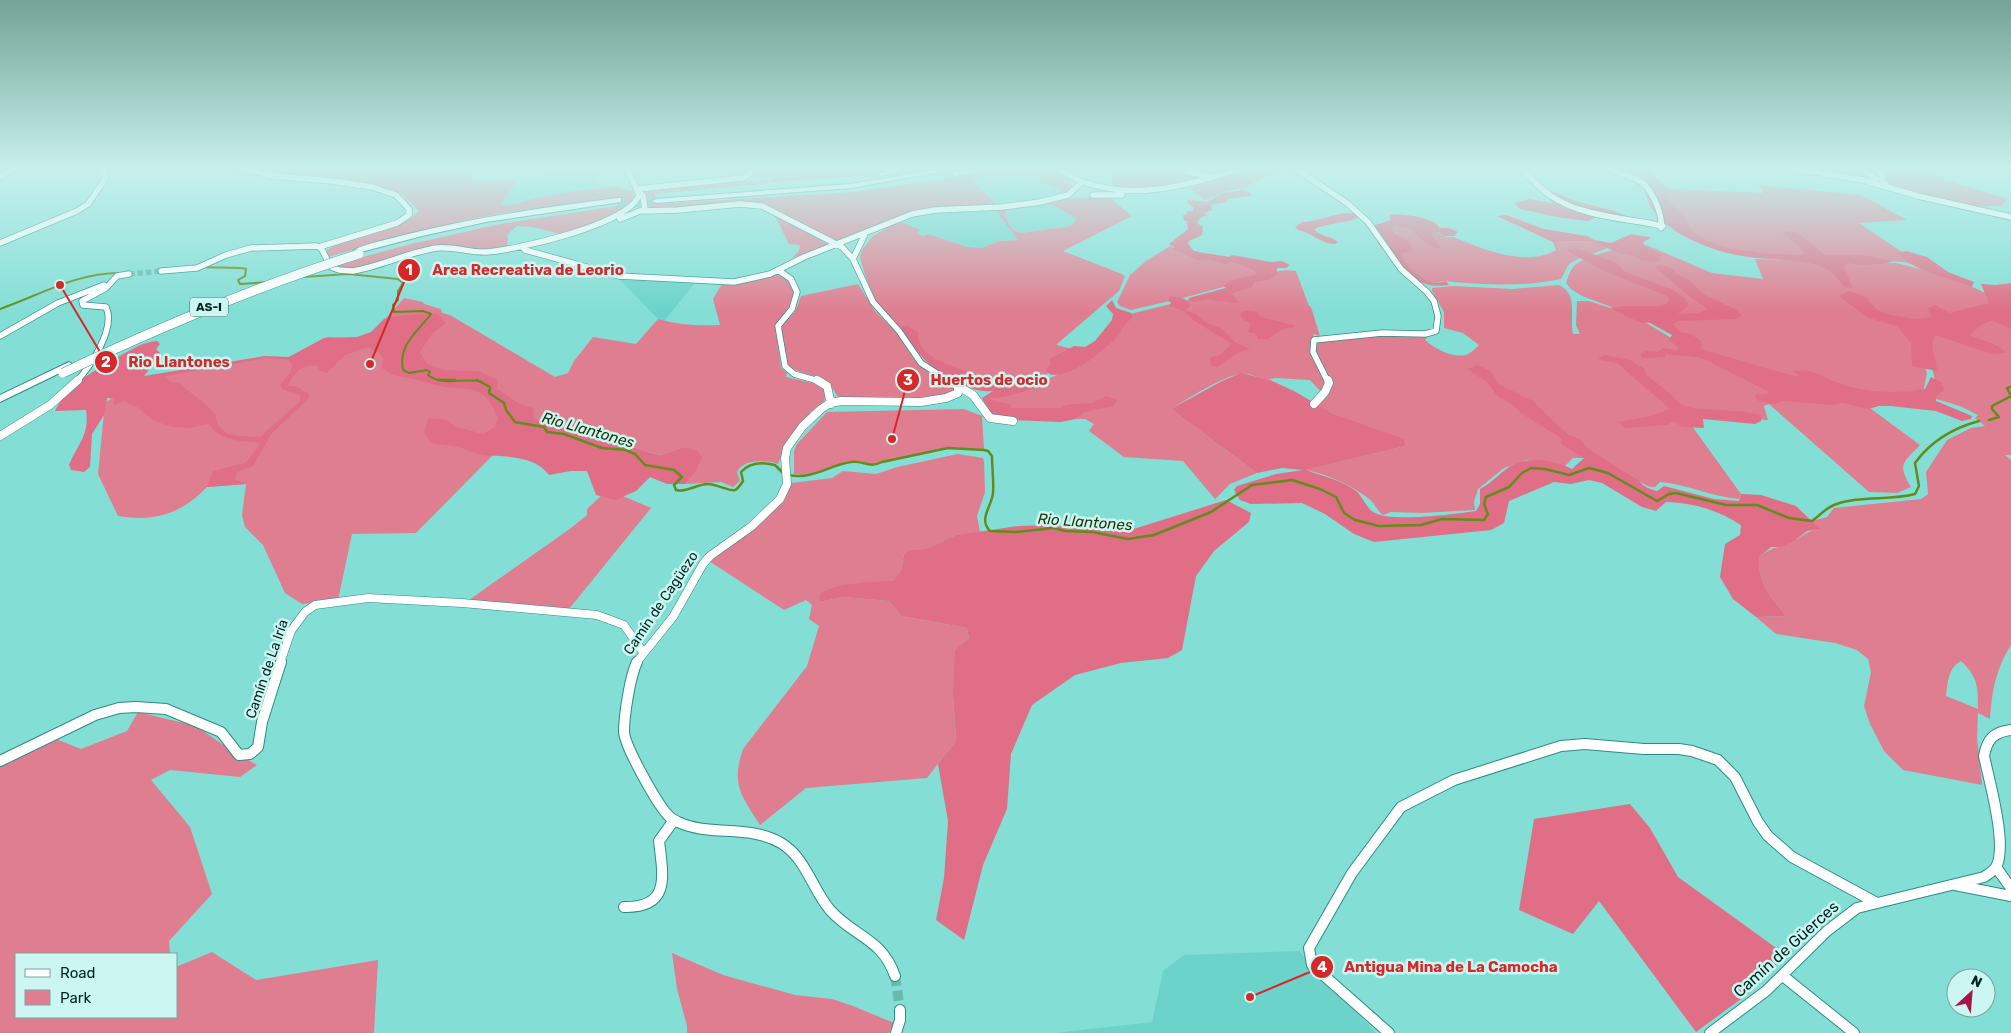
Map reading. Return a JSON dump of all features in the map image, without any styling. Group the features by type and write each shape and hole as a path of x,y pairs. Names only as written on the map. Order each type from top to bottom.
{"highway":[{"name":"AS-I","path":"0,399 134,339 293,275 358,253 401,242 487,223 533,215"},
{"name":"AS-I","path":"0,406 66,369"}],"street":[{"path":"0,243 63,215"},
{"path":"161,271 191,270 226,255 251,248 307,245 319,247 397,223 409,215"},
{"path":"604,224 618,215"},
{"path":"319,247 326,263 331,267 353,272 435,249 451,248 481,252 523,248 630,215"},
{"path":"780,215 838,245 853,259 873,302 899,331 921,363 977,399 990,418 998,423 1009,422"},
{"path":"523,248 612,275 734,282 761,277 804,257 909,215"},
{"path":"1314,404 1325,392 1329,383 1313,352 1314,340 1382,333 1425,334 1436,331 1438,322 1437,308 1433,300 1419,283 1401,270 1372,225 1362,215"},
{"path":"1609,215 1661,228 1661,215"},
{"path":"853,259 865,234"},
{"path":"778,270 791,279 797,292 792,309 778,326 783,362 794,374 816,380 827,386 830,404 851,400 927,400 950,396 958,392 958,387"},
{"path":"0,436 46,407 66,390 91,364 107,326 109,313 103,306 82,304 109,285 117,276 130,274"},
{"path":"0,336 58,303 109,285"},
{"name":"Camín de Cagüezo","path":"674,820 667,815 626,741 624,733 631,677 643,652 673,617 703,564 710,556 751,527 770,509 785,490 787,474 785,454 792,440 818,412 830,404"},
{"name":"Camín de La Iría","path":"0,761 95,715 119,708 136,707 166,710 221,732 239,754 247,756 255,752 259,745 261,726 290,634 299,618 315,605 368,598 462,603 597,616 624,626 643,652"},
{"path":"2011,730 1992,736 1985,743 1984,756 2001,844 2000,859 1996,868 2011,888"},
{"path":"1389,1033 1312,965 1309,948 1328,912 1352,873 1401,807 1454,780 1561,746 1585,744 1644,749 1679,749 1692,751 1718,760 1734,777 1758,822 1780,848 1792,857 1875,902"},
{"path":"624,907 643,906 654,901 661,891 662,873 659,841 674,820 685,825 766,836 792,851 802,863 824,903 839,919 885,952 893,967 895,976"},
{"name":"Camín de Güerces","path":"1710,1033 1726,1023 1783,976 1840,919 1857,908 1875,902 1984,877 1996,868"},
{"path":"1955,885 2011,896"},
{"path":"1783,976 1854,1033"},
{"path":"896,1033 900,1020 900,1010"}],"shaded area":[{"path":"913,215 1000,215 1019,240 999,241 982,248 967,247 928,234 923,236 899,221"},
{"path":"1005,215 1072,215 1077,218 1071,226 1022,233 1014,230"},
{"path":"1183,215 1207,215 1200,218 1197,223 1203,227 1202,235 1189,241 1188,244 1193,250 1229,257 1232,255 1271,262 1282,261 1290,265 1286,268 1277,268 1277,275 1268,280 1255,282 1251,288 1232,293 1235,299 1239,301 1236,303 1205,299 1197,302 1189,301 1189,298 1226,288 1223,286 1230,281 1257,274 1252,269 1233,262 1225,264 1211,260 1197,260 1173,249 1174,247 1169,244 1188,229 1188,222 1184,220"},
{"path":"1336,215 1362,216 1314,229 1320,234 1338,242 1335,244 1325,242 1295,227 1302,222"},
{"path":"1389,215 1409,215 1431,221 1440,228 1449,228 1458,232 1454,236 1444,236 1438,232 1431,233 1441,248 1438,249 1426,243 1407,228 1392,227 1395,234 1410,242 1412,250 1402,254 1410,267 1430,282 1446,281 1449,285 1428,285 1420,282 1406,272 1380,246 1376,240 1373,226 1391,220"},
{"path":"1507,215 1544,229 1587,236 1594,240 1611,243 1631,234 1649,237 1651,238 1643,242 1644,246 1661,255 1659,261 1655,262 1618,253 1592,241 1553,242 1497,216"},
{"path":"1549,215 1624,215 1636,222 1595,218 1587,221"},
{"path":"1657,215 1683,215 1695,233 1705,240 1717,245 1745,251 1800,255 1806,253 1784,234 1786,231 1798,233 1825,255 1860,255 1893,260 1891,262 1875,264 1859,265 1848,263 1844,266 1853,288 1844,287 1831,272 1818,265 1799,261 1735,255 1702,245 1671,228"},
{"path":"1577,248 1617,263 1625,272 1671,289 1685,298 1689,305 1678,314 1697,313 1708,309 1689,296 1654,266 1672,268 1676,274 1689,280 1705,295 1735,309 1742,316 1736,319 1679,321 1673,324 1681,332 1691,334 1701,341 1701,348 1704,350 1794,376 1801,376 1793,371 1813,372 1834,382 1872,391 1904,392 1925,389 1931,377 1941,382 1944,390 1936,397 1936,401 1972,416 1971,419 1962,421 1936,411 1891,406 1879,406 1868,409 1843,403 1832,405 1782,401 1775,404 1761,402 1756,399 1755,395 1767,394 1769,392 1704,359 1665,354 1665,357 1642,358 1641,354 1646,351 1658,352 1663,348 1680,349 1669,340 1672,335 1650,323 1639,322 1610,308 1661,306 1668,303 1669,297 1600,269 1569,252 1567,249"},
{"path":"1906,251 1927,257 1948,272 1974,282 1972,287 1912,265 1899,253"},
{"path":"619,279 696,282 664,321 658,319"},
{"path":"2011,283 2011,329 1992,320 1981,325 1970,335 1994,344 2006,353 1991,354 1935,335 1933,349 1937,371 1912,366 1911,343 1897,326 1869,318 1839,296 1849,291 1866,297 1876,309 1886,314 1916,319 1931,317 1928,308 1935,305 1950,313 1989,303 1981,284"},
{"path":"1171,296 1185,299 1191,305 1185,311 1195,313 1204,321 1222,329 1236,343 1250,349 1237,353 1217,367 1212,366 1211,357 1218,356 1232,344 1193,320 1184,311 1169,306 1171,303 1168,300"},
{"path":"1112,300 1116,308 1131,313 1133,318 1127,322 1110,344 1085,364 1066,373 1049,374 1046,369 1050,366 1050,359 1074,346 1085,347 1095,341 1112,320 1113,314 1106,306"},
{"path":"1245,311 1256,312 1261,317 1294,325 1295,327 1283,329 1268,339 1258,339 1256,334 1248,332 1251,323 1242,319 1240,314"},
{"path":"438,314 446,323 432,334 420,352 427,364 444,370 478,371 498,380 497,389 518,403 533,408 534,418 571,430 593,432 647,452 661,455 684,447 698,451 702,458 694,474 685,484 667,484 650,477 636,491 615,500 596,495 587,471 571,471 549,475 543,468 528,460 481,454 458,447 431,443 424,433 428,418 447,420 457,427 483,434 495,427 498,418 487,398 481,393 475,390 450,388 396,376 382,368 383,359 379,353 368,347 345,355 327,373 318,370 319,366 313,365 304,367 296,372 288,386 296,386 310,395 272,433 253,466 237,472 235,479 246,484 207,487 213,471 245,463 259,447 258,442 237,441 224,437 218,434 209,424 188,428 172,427 152,420 139,408 124,401 114,405 114,399 107,398 104,415 92,434 90,467 84,472 71,470 69,465 82,439 86,426 86,410 55,411 67,393 82,379 137,347 157,341 160,344 156,349 160,353 159,357 144,376 265,356 289,357 324,338 357,337 371,332 384,319 393,316","holes":["268,358 289,360 292,365 290,373 280,385 282,389 300,396 300,401 260,437 228,434 218,426 215,414 203,402 178,383 170,382 165,376"]},
{"path":"902,326 908,326 918,332 922,347 932,357 961,369 979,383 996,385 1012,379 1040,375 1046,381 1019,393 990,398 993,401 1010,404 1012,408 1061,408 1066,405 1092,403 1106,396 1117,400 1114,406 1084,412 1076,419 1061,422 1011,420 996,417 990,413 982,398 993,391 975,390 955,382 937,371 917,352 901,330"},
{"path":"1605,355 1630,360 1645,369 1646,375 1670,393 1680,404 1693,408 1761,415 1761,421 1755,424 1703,419 1704,428 1682,427 1674,421 1667,425 1624,428 1618,422 1647,417 1670,409 1617,363 1603,361 1598,358"},
{"path":"1477,365 1491,371 1499,384 1533,401 1567,434 1581,440 1588,449 1649,488 1657,491 1664,486 1714,499 1739,501 1741,494 1761,495 1796,506 1820,529 1807,531 1794,541 1781,547 1771,547 1759,557 1759,566 1766,589 1786,616 1756,617 1733,599 1720,577 1725,544 1740,535 1741,525 1724,515 1705,508 1666,502 1656,511 1642,507 1602,483 1589,480 1571,484 1554,482 1509,501 1504,523 1491,530 1374,542 1354,534 1325,514 1302,503 1251,504 1240,500 1234,490 1237,486 1276,474 1303,470 1282,468 1257,473 1171,409 1222,381 1241,373 1270,380 1294,391 1333,414 1404,439 1405,446 1306,470 1350,487 1358,493 1373,512 1381,515 1423,517 1476,511 1480,504 1480,489 1512,465 1529,460 1537,460 1555,463 1572,469 1584,458 1561,444 1562,439 1521,413 1510,403 1498,397 1487,382 1467,369"},
{"path":"1226,500 1251,513 1249,522 1214,551 1196,576 1182,650 1168,658 1121,663 1075,675 1032,705 1011,754 1007,809 983,865 964,940 936,920 944,878 948,821 938,764 956,741 953,695 955,650 969,639 967,628 901,616 889,601 844,597 819,602 820,594 847,584 894,580 901,571 904,554 908,550 926,549 956,535 1018,526 1046,525 1124,532"},
{"path":"1630,804 1650,828 1678,877 1786,955 1745,996 1696,1032 1599,901 1573,934 1519,910 1534,819"},
{"path":"1299,951 1376,1033 1055,1033 1152,1022 1163,971 1184,955"}],"green space":[{"path":"414,215 491,215 327,257 327,251 338,244 361,235 397,226"},
{"path":"557,215 614,215 598,224 560,234 534,227 517,226 508,234 507,248 495,250 464,249 443,245 352,270 339,268 337,264 411,244 500,224"},
{"path":"774,215 783,217 829,245 792,258 799,251 800,245 789,244"},
{"path":"783,215 913,215 881,225 878,224 838,243"},
{"path":"1000,215 1005,215 1013,230 1022,233 1071,226 1077,218 1072,215 1132,216 1063,251 1125,276 1119,291 1057,344 1072,349 1058,367 1039,379 985,390 922,353 876,301 860,257 862,250 873,236 899,221 920,230 917,233 923,236 928,234 967,247 982,248 999,241 1018,240"},
{"path":"1678,215 1898,215 1907,220 1859,223 1899,250 1947,274 1904,262 1746,252 1699,241"},
{"path":"1402,226 1417,232 1434,248 1438,243 1431,234 1437,232 1446,237 1454,237 1492,252 1519,257 1545,255 1556,250 1553,242 1592,241 1608,248 1592,254 1577,248 1569,252 1581,257 1569,264 1561,279 1517,284 1445,281 1434,283 1426,280 1402,257 1402,254 1405,252 1392,227"},
{"path":"1644,244 1712,273 1763,279 1755,259 1896,263 1936,273 1975,288 1985,293 1990,303 1946,318 1922,351 1927,374 1923,392 1906,397 1795,384 1714,357 1649,321 1582,296 1571,289 1566,283 1574,266 1587,258"},
{"path":"1170,246 1189,256 1241,263 1268,270 1223,287 1183,298 1131,310 1120,306 1117,302 1130,275 1146,261"},
{"path":"1296,271 1311,307 1320,336 1314,334 1311,341 1333,341 1374,336 1421,336 1427,337 1425,340 1434,347 1450,354 1461,356 1468,354 1479,345 1463,333 1444,328 1444,312 1432,288 1453,286 1513,289 1559,285 1569,294 1571,300 1573,334 1580,334 1576,325 1577,301 1589,301 1643,321 1688,348 1851,394 1920,445 1906,460 1903,468 1911,487 1897,493 1869,492 1769,404 1764,406 1768,420 1684,415 1741,494 1739,499 1719,496 1670,483 1660,482 1655,487 1650,487 1589,458 1573,458 1565,466 1527,460 1504,468 1478,489 1474,502 1475,510 1421,513 1391,512 1383,515 1370,500 1353,488 1330,477 1305,470 1405,446 1317,405 1325,396 1310,380 1267,379 1245,374 1234,375 1205,388 1171,409 1257,473 1230,484 1215,499 1183,461 1124,457 1089,431 1094,424 1085,419 1076,419 1079,417 1053,420 985,401 993,394 1035,385 1057,375 1126,315 1203,296 1274,272"},
{"path":"776,274 792,286 794,292 790,306 775,327 781,368 787,373 786,377 822,385 826,394 823,404 809,413 811,415 787,440 778,464 762,461 744,465 737,472 740,481 733,487 721,482 685,484 694,474 684,447 661,455 647,452 593,432 571,430 534,418 493,455 416,533 352,534 338,600 302,604 285,593 263,545 245,527 242,515 246,484 207,487 177,510 156,517 131,518 118,516 98,474 105,402 165,374 268,358 289,357 327,337 357,339 373,333 404,298 423,302 424,304 441,309 442,313 450,315 555,377 568,373 574,361 593,337 636,344 658,319 689,325 720,325 713,299 722,284 755,281"},
{"path":"858,284 875,311 896,332 916,362 929,373 955,388 954,392 927,398 838,397 833,389 822,379 788,366 781,329 795,312 801,296"},
{"path":"2011,304 2011,455 2005,455 2011,460 2011,645 1996,680 1990,719 1978,713 1977,737 1982,785 1903,770 1884,751 1870,724 1864,706 1871,672 1868,659 1857,650 1835,643 1776,634 1756,617 1786,616 1766,589 1759,566 1759,557 1819,529 1812,521 1827,517 1834,508 1921,499 1928,494 1926,472 1947,440 1971,428 1985,426 1975,418 1978,415 1960,406 1926,396 1936,385 1926,334","holes":["1961,661 1967,667 1976,683 1978,709 1946,696 1949,676 1953,667"]},
{"path":"964,409 982,416 984,449 948,448 873,465 860,461 850,461 822,472 794,474 794,451 797,444 827,412"},
{"path":"958,454 983,458 985,492 977,516 980,532 956,535 926,549 908,550 904,554 901,571 895,580 849,584 821,594 819,602 844,597 889,601 901,616 967,628 969,639 953,695 956,741 927,778 806,788 760,825 743,797 738,781 743,749 807,666 819,626 809,619 812,605 806,600 784,610 709,561 775,500 783,484 832,478 843,471 876,474 897,467"},
{"path":"601,496 623,496 651,508 569,609 469,600 571,528 587,515 587,509"},
{"path":"138,712 196,726 229,749 257,765 240,777 170,770 151,780 190,827 212,894 169,941 170,953 15,953 15,1018 178,1018 178,966 212,952 256,980 378,960 374,1033 0,1033 0,765 56,739 81,749 127,731"},
{"path":"672,953 723,975 795,995 832,999 894,1023 889,1033 687,1033 687,1026 677,989"}],"waterway":[{"name":"Rio Llantones","path":"203,267 246,269 245,276 238,280 240,284 269,282"},
{"name":"Rio Llantones","path":"0,309 73,281 103,274 119,273"},
{"name":"Rio Llantones","path":"303,277 348,274 398,279 403,283 398,291 398,300 393,305 394,312 423,311 431,314 406,346 403,353 403,370 409,373 427,370 430,372 428,375 440,380"},
{"name":"Rio Llantones","path":"440,380 455,380"},
{"name":"Rio Llantones","path":"440,380 480,382"},
{"name":"Rio Llantones","path":"480,382 490,387 489,393 504,403 506,410 515,422 544,427 547,432 564,434 602,448 626,450 635,454 645,465 674,470 682,477 674,485 676,490 680,491 708,484 735,490 743,481 741,472 748,466 757,464 775,465 783,473"},
{"name":"Rio Llantones","path":"1989,420 1999,417 1992,409 1992,406 2011,396 2007,388 2011,387"},
{"name":"Rio Llantones","path":"789,475 806,476 851,462 873,465 948,448 984,450 988,451 992,456 993,493 985,517 985,522 990,531 1017,532 1053,528 1065,531 1092,532 1128,539 1154,535 1211,512 1252,485 1292,480 1320,489 1336,497 1344,513 1355,520 1379,526 1421,525 1442,519 1484,520 1488,514 1484,504 1486,497 1509,487 1522,473 1531,468 1545,469 1569,475 1589,468 1608,473 1657,501 1669,494 1676,493 1726,505 1757,505 1789,518 1812,521 1828,508 1844,502 1915,494 1919,486 1915,463 1921,455 1943,436 1960,427 1979,421"}],"tunnel":[{"path":"129,274 161,271"},
{"path":"895,976 900,1010"}],"place":[{"name":"Rio Llantones","path":"60,285"},
{"name":"Area Recreativa de Leorio","path":"370,364"},
{"name":"Huertos de ocio","path":"892,439"},
{"name":"Antigua Mina de La Camocha","path":"1250,997"}]}
